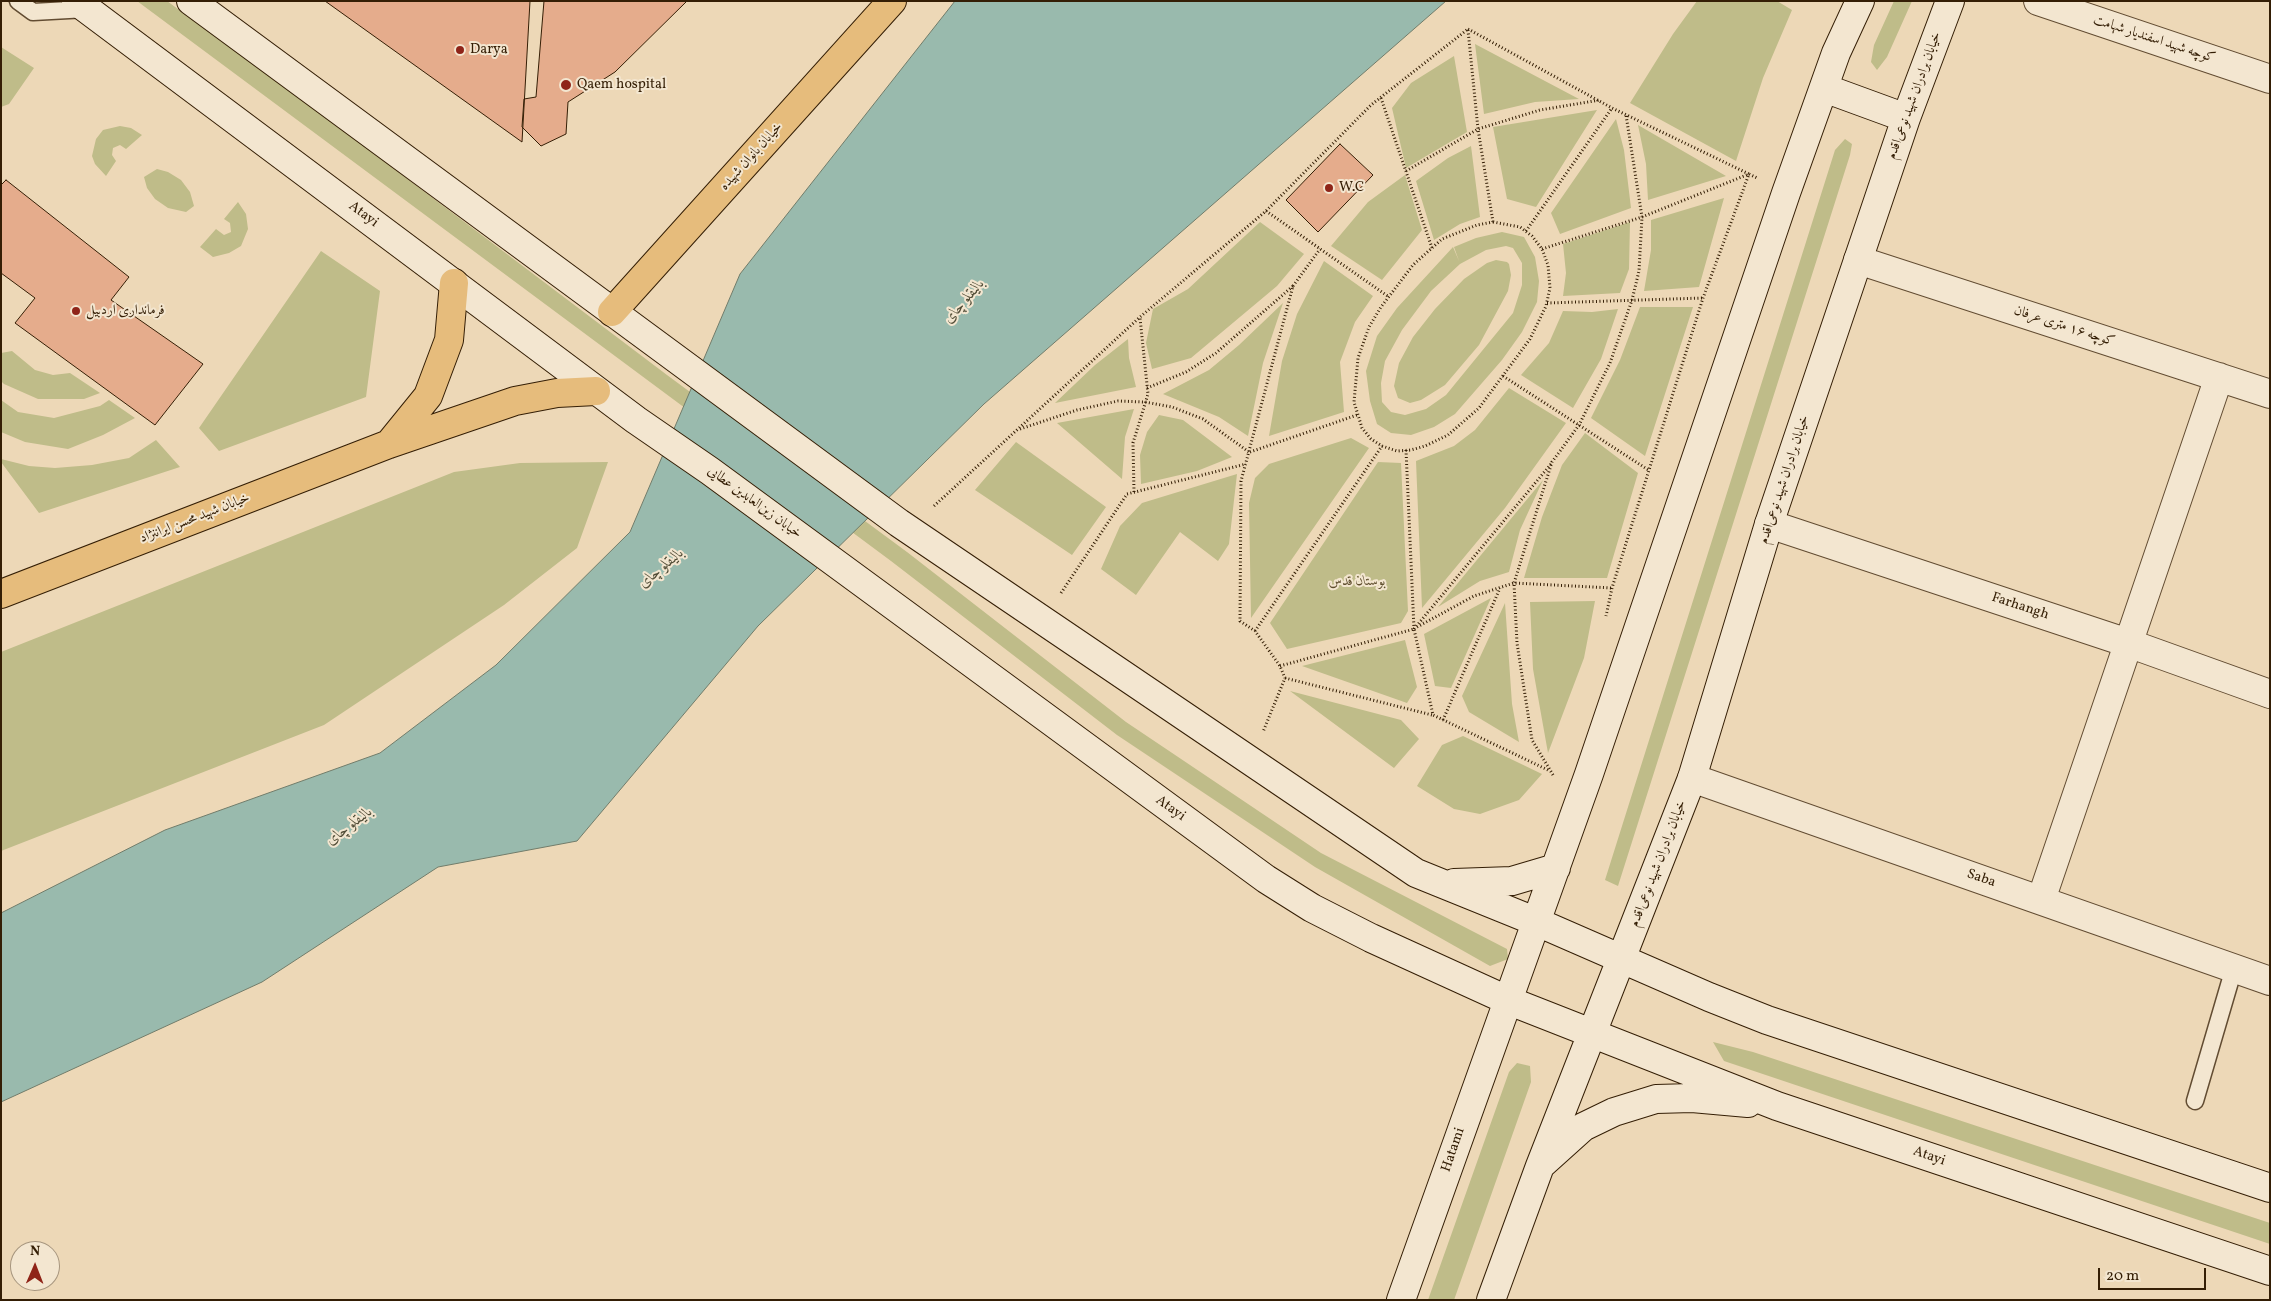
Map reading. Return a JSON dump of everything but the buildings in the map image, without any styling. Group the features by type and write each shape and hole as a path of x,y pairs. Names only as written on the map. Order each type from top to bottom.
{"main road":[{"path":"191,1 904,526 1416,873 1537,922 1709,997 1767,1020 2270,1188"},
{"name":"خیابان بانوان شهیده","path":"612,312 892,1"},
{"path":"1537,922 1786,193 1836,53 1860,1"},
{"name":"خیابان برادران شهید نوعی‌اقدم","path":"1592,1033 1692,778 1769,524 1906,118 1950,1"},
{"name":"کوچه شهید اسفندیار شهامت","path":"2038,1 2270,79"},
{"name":"Atayi","path":"81,5 649,430"},
{"path":"1824,88 1906,118"},
{"name":"کوچه ۱۶ متری عرفان","path":"1858,260 2270,394"},
{"path":"390,444 428,396 449,340 454,283"},
{"path":"2041,900 2218,377"},
{"name":"خیابان شهید محسن ایراننژاد","path":"1,594 390,444 515,401 557,393 596,391"},
{"name":"خیابان زین‌العابدین عطایی","path":"649,430 710,471 857,579"},
{"name":"Farhangh","path":"1769,524 2128,643 2270,694"},
{"name":"Atayi","path":"857,579 1266,879 1312,908 1371,938 1507,1000 1777,1106 2270,1271"},
{"name":"Saba","path":"1692,778 2270,980"},
{"path":"1431,879 1455,883 1493,883 1512,881 1556,868"},
{"name":"Hatami","path":"1401,1300 1507,1000 1537,922"},
{"path":"1492,1300 1540,1166 1592,1033"},
{"path":"1540,1166 1584,1127 1614,1112 1656,1100 1692,1098 1777,1106"}],"lane":[{"path":"18,1 33,12 81,5"},
{"path":"2195,1100 2234,968"}],"path":[{"path":"904,526 1017,430 1140,317 1266,211 1371,105 1468,29"},
{"path":"1468,29 1612,108 1786,193"},
{"path":"1468,29 1478,129 1493,222"},
{"path":"1381,98 1432,248"},
{"path":"1406,171 1478,129 1540,110 1600,100"},
{"path":"1526,231 1612,108"},
{"path":"1414,629 1552,462 1579,425 1610,363 1632,300 1639,271 1642,217 1626,115"},
{"path":"1542,250 1642,217 1750,174"},
{"path":"1604,625 1612,588 1703,298 1750,174"},
{"path":"1266,211 1389,297"},
{"path":"1493,222 1520,227 1526,231 1542,250 1548,265 1550,288 1547,302 1530,339 1479,408 1448,435 1425,446 1406,450 1396,451 1382,446 1367,434 1357,415 1354,402 1358,358 1369,327 1389,297 1413,265 1442,239 1477,224 1493,222"},
{"path":"1147,388 1186,372 1216,353 1293,286 1320,249"},
{"path":"1251,761 1285,678 1280,666 1255,631 1240,621 1242,481 1293,286"},
{"path":"1547,302 1703,298"},
{"path":"1134,492 1133,443 1148,394 1140,317"},
{"path":"1503,376 1650,470"},
{"path":"1017,430 1077,410 1118,401 1145,402 1172,407 1203,419 1249,452"},
{"path":"1249,452 1357,415"},
{"path":"1255,631 1382,446"},
{"path":"1406,450 1414,629 1433,715"},
{"path":"1551,772 1532,740 1517,643 1514,583 1552,462"},
{"path":"1042,620 1127,494 1246,464"},
{"path":"1280,666 1414,629 1474,596 1514,583 1612,588"},
{"path":"1443,720 1500,588"},
{"path":"1285,678 1433,715 1551,772 1552,775 1556,766"}],"green space":[{"path":"137,1 167,1 907,552 1126,722 1321,853 1507,949 1508,959 1490,966 1315,867 1117,735 891,561"},
{"path":"1697,1 1777,1 1792,10 1763,78 1736,161 1630,103 1673,34"},
{"path":"1894,1 1912,1 1887,57 1877,70 1871,62 1874,45"},
{"path":"1475,44 1579,99 1535,102 1484,114"},
{"path":"1,47 34,68 9,104 1,107"},
{"path":"1454,56 1467,132 1406,168 1392,108 1411,83"},
{"path":"1597,110 1536,207 1507,199 1493,127"},
{"path":"1616,119 1624,150 1631,208 1560,234 1551,213"},
{"path":"1638,125 1726,176 1648,200 1646,164"},
{"path":"120,126 131,128 142,135 126,149 120,145 113,148 112,155 116,161 106,176 95,164 92,156 96,139 103,130"},
{"path":"1845,139 1852,144 1850,155 1618,886 1605,880 1835,150"},
{"path":"1471,146 1480,217 1460,224 1434,240 1416,181 1448,158"},
{"path":"157,169 168,172 181,180 190,192 194,206 186,212 168,208 155,199 147,188 144,177"},
{"path":"1405,175 1422,230 1382,280 1331,246 1368,202"},
{"path":"1724,198 1699,287 1644,291 1651,250 1651,220"},
{"path":"238,202 246,214 248,229 241,246 229,253 213,257 200,247 216,229 224,235 231,232 230,223 224,219"},
{"path":"1260,222 1304,254 1277,286 1191,358 1152,369 1146,343 1153,309 1188,289"},
{"path":"1630,222 1629,269 1620,293 1563,296 1566,273 1563,244"},
{"path":"1502,232 1524,237 1535,257 1539,281 1537,302 1522,332 1502,360 1455,414 1434,427 1411,435 1391,433 1377,424 1370,401 1366,371 1377,336 1397,308 1453,247 1459,261 1454,247 1476,238","holes":["1506,246 1513,248 1522,263 1522,285 1513,313 1446,395 1426,409 1405,415 1391,412 1382,402 1381,383 1385,361 1402,330 1431,291 1460,264 1486,250"]},
{"path":"321,251 380,291 366,397 219,451 199,428"},
{"path":"1496,260 1509,264 1511,275 1508,291 1479,345 1445,385 1421,400 1410,403 1398,398 1394,386 1399,363 1413,337 1435,309 1464,279 1487,263"},
{"path":"1324,261 1373,296 1355,322 1340,362 1344,412 1269,436 1282,361 1297,314"},
{"path":"1283,303 1263,363 1248,436 1219,417 1163,394 1209,370 1239,345"},
{"path":"1640,307 1693,307 1645,456 1591,418 1620,360"},
{"path":"1618,309 1601,359 1573,408 1521,375 1549,343 1563,311 1592,312"},
{"path":"1128,339 1129,358 1136,387 1055,403 1095,365"},
{"path":"12,351 35,370 53,375 70,373 100,393 84,399 38,399 4,384 1,381 1,353"},
{"name":"بوستان قدس","path":"1509,388 1566,423 1505,508 1422,608 1416,461 1454,446 1475,430"},
{"path":"1,400 18,412 54,418 100,406 109,400 135,418 103,435 68,449 25,442 1,432"},
{"path":"1134,409 1125,437 1122,479 1057,423"},
{"path":"1159,415 1183,420 1232,457 1197,471 1141,484 1140,455 1147,432"},
{"path":"1585,433 1638,473 1607,578 1524,578 1542,517 1562,465"},
{"name":"بوستان قدس","path":"1351,438 1369,448 1251,618 1249,503 1255,478 1269,464"},
{"path":"156,440 180,467 39,513 1,462 1,459 29,466 55,468 92,465 129,458"},
{"path":"1016,442 1106,507 1072,555 975,490"},
{"path":"608,462 577,548 504,605 324,725 1,851 1,652 454,472 520,463"},
{"name":"بوستان قدس","path":"1378,462 1401,463 1408,611 1401,623 1287,649 1270,623"},
{"path":"1237,474 1229,544 1218,561 1180,532 1136,595 1101,569 1120,526 1142,503"},
{"path":"1543,480 1520,530 1509,572 1480,581 1438,607"},
{"path":"1491,598 1451,688 1435,686 1424,634"},
{"path":"1595,601 1584,658 1548,753 1533,669 1530,602"},
{"path":"1505,603 1512,704 1519,742 1469,712 1462,696"},
{"path":"1405,640 1417,687 1407,703 1302,666"},
{"path":"1290,691 1401,720 1419,739 1394,768"},
{"path":"1463,736 1542,774 1519,800 1480,814 1454,809 1417,786 1442,745"},
{"path":"1713,1042 1753,1052 2270,1223 2270,1244 1724,1061"},
{"path":"1517,1063 1530,1066 1531,1082 1454,1300 1428,1300 1509,1072"}],"water":[{"name":"بالیقلو چای","path":"955,1 1446,1 984,404 758,626 577,841 438,867 262,982 1,1102 1,913 165,830 380,753 496,665 630,532 740,274"}],"place":[{"name":"Darya","path":"460,50"},
{"name":"Qaem hospital","path":"566,85"},
{"name":"W.C","path":"1329,188"},
{"name":"فرمانداری اردبیل","path":"76,311"}]}
